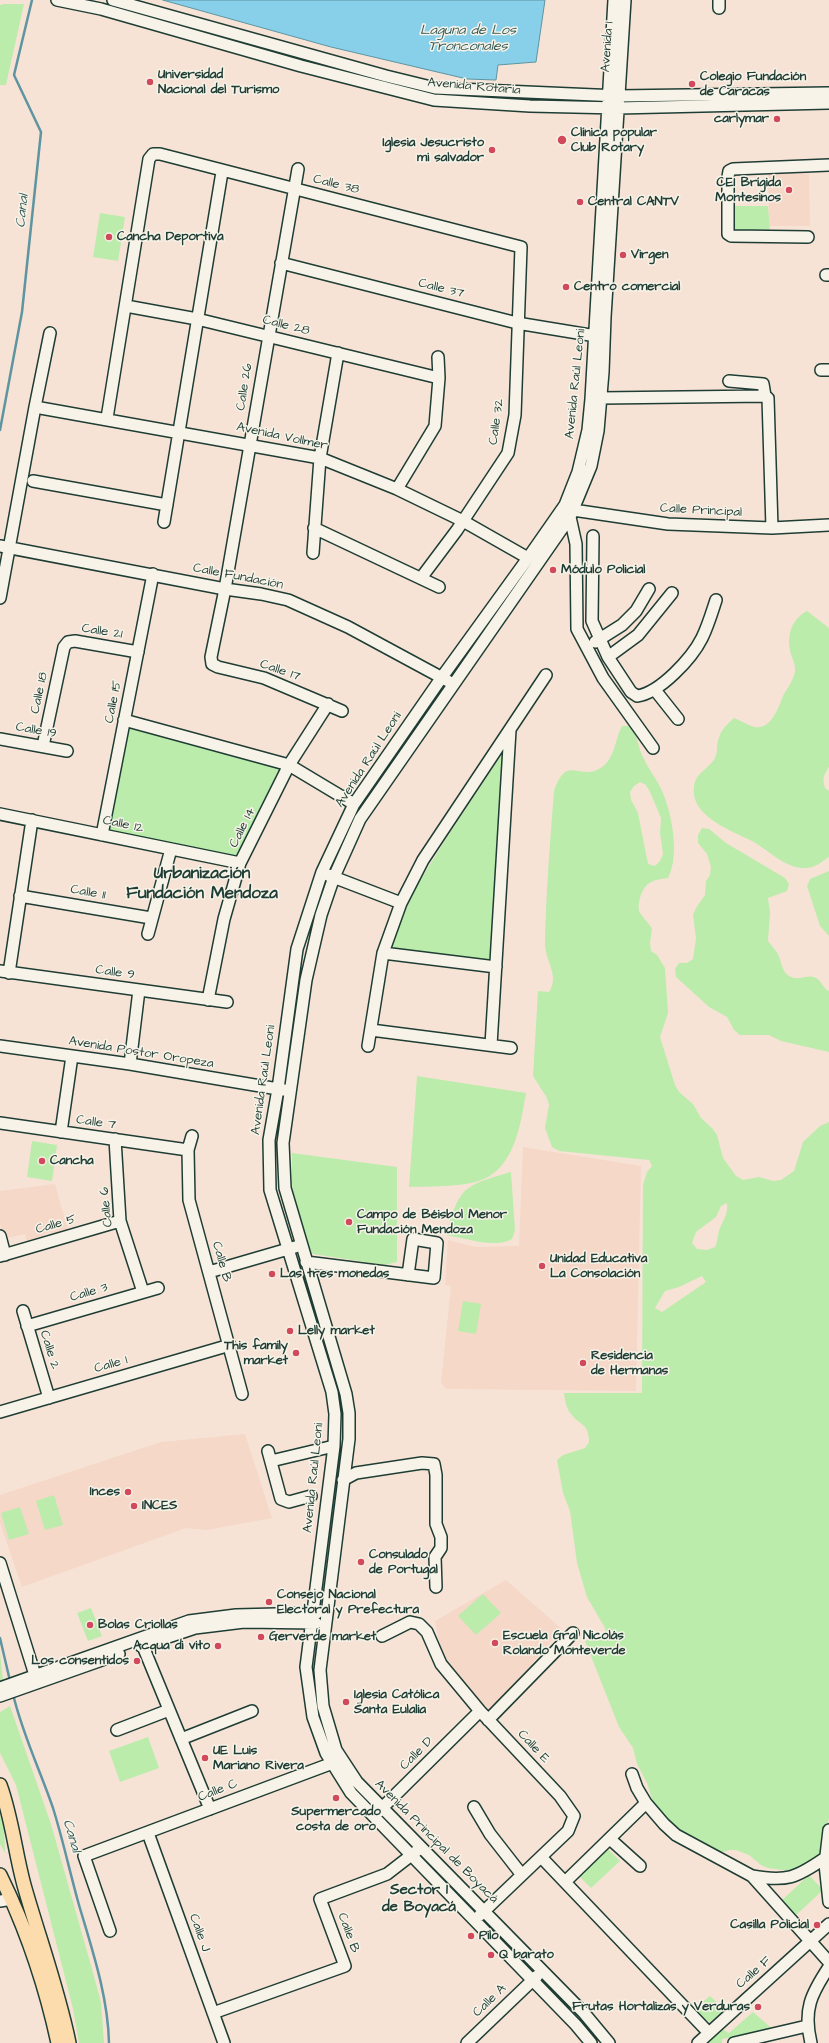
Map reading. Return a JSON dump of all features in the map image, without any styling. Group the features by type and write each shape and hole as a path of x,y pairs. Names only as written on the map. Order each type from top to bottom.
{"main road":[{"path":"0,1785 10,1817 24,1884 53,1976 70,2043"},
{"path":"0,1875 6,1900 29,1938 42,1977 58,2043"}],"street":[{"name":"Avenida Rotaria","path":"57,0 101,9 301,66 434,100 530,106 829,93"},
{"name":"Avenida Rotaria","path":"113,0 386,76 435,88 613,102 829,104"},
{"name":"Avenida 1","path":"613,102 614,0"},
{"name":"Avenida 1","path":"613,102 625,0"},
{"name":"Avenida Raúl Leoni","path":"311,1618 334,1446 335,1414 332,1392 270,1190 269,1140 278,1089 297,949 322,872 354,804 442,677 528,558 569,510 588,430 600,336 613,102"},
{"name":"Calle 38","path":"126,306 149,159 153,154 160,154 222,172 517,246"},
{"path":"808,237 732,236 728,234 728,177 730,171 733,169 829,165"},
{"name":"Calle 26","path":"211,657 225,589 298,169"},
{"path":"164,522 222,172"},
{"name":"Calle 32","path":"421,578 463,521 508,453 515,415 517,323 521,250 521,247 517,246"},
{"name":"Calle 37","path":"281,263 517,323 600,336"},
{"path":"107,418 126,306"},
{"name":"Calle 28","path":"126,306 197,319 439,378"},
{"path":"0,598 5,547 50,333"},
{"name":"Avenida Raúl Leoni","path":"325,1618 349,1439 349,1413 344,1389 285,1188 283,1143 306,980 321,915 334,877 360,819 454,684 569,510 591,466 598,432 601,398 600,336"},
{"path":"313,553 320,458 338,353"},
{"path":"397,489 435,426 439,378 438,357"},
{"path":"729,381 763,384 765,396 768,398 772,528"},
{"path":"601,398 765,396"},
{"name":"Avenida Vollmer","path":"35,407 107,418 320,458 397,489 463,521 528,558"},
{"path":"33,481 167,505"},
{"path":"569,510 576,544 577,629 603,678 653,748"},
{"name":"Calle Principal","path":"569,510 668,524 772,528 829,525"},
{"path":"314,528 439,587"},
{"path":"593,536 592,614 600,639 608,657 631,692 637,696 647,695 655,690 686,660 702,639 716,600"},
{"name":"Calle Fundación","path":"5,547 288,600 348,627 454,684"},
{"name":"Calle 15","path":"102,835 153,574"},
{"path":"587,647 622,625 636,612 649,589"},
{"path":"608,657 638,635 672,593"},
{"name":"Calle 21","path":"64,647 68,642 75,642 138,652"},
{"name":"Calle 18","path":"43,746 64,647"},
{"name":"Calle 17","path":"211,657 212,664 218,668 264,678 342,711"},
{"path":"368,1046 383,953 400,903 423,860 546,675"},
{"path":"655,690 678,719"},
{"name":"Calle 14","path":"208,1000 224,919 240,863 289,765 328,704"},
{"path":"124,720 289,765 354,804"},
{"path":"491,1045 510,730"},
{"name":"Calle 19","path":"0,739 67,751"},
{"name":"Calle 12","path":"0,814 240,863"},
{"path":"5,972 20,896 32,820"},
{"path":"148,934 151,918 171,849"},
{"path":"322,872 400,903"},
{"name":"Calle 11","path":"20,896 151,918"},
{"path":"383,953 496,967"},
{"name":"Calle 9","path":"5,972 227,1002"},
{"path":"130,1064 139,990"},
{"path":"371,1030 511,1048"},
{"name":"Avenida Postor Oropeza","path":"0,1046 130,1064 291,1091"},
{"path":"61,1132 72,1056"},
{"name":"Calle 7","path":"0,1123 188,1150"},
{"name":"Calle B","path":"192,1136 188,1150 189,1200 230,1345 242,1394"},
{"name":"Calle 6","path":"115,1140 120,1222 143,1292"},
{"name":"Calle 5","path":"2,1256 120,1222"},
{"path":"0,1236 2,1256"},
{"path":"209,1272 301,1245"},
{"path":"306,1262 408,1275"},
{"name":"Calle 3","path":"27,1326 158,1288"},
{"name":"Calle 2","path":"23,1311 49,1398"},
{"name":"Calle 1","path":"0,1412 230,1345"},
{"path":"332,1392 344,1389"},
{"path":"311,1496 289,1502 281,1499 269,1456 334,1446"},
{"path":"343,1480 356,1473 422,1463 434,1464 436,1475 436,1524 441,1537 441,1548 435,1557 436,1587"},
{"path":"0,1563 30,1679"},
{"name":"Avenida Principal de Boyacá","path":"311,1618 306,1667 313,1716 337,1761 351,1793 413,1855 592,2043"},
{"path":"2,1691 30,1679 141,1642 195,1628 244,1622 325,1618"},
{"name":"Avenida Principal de Boyacá","path":"325,1618 320,1670 323,1706 336,1750 337,1761 543,1970 584,2013 609,2043"},
{"name":"Calle E","path":"382,1636 410,1622 419,1624 427,1632 441,1664 488,1720 560,1796 574,1816 568,1831 475,1920"},
{"path":"488,1720 573,1633"},
{"path":"141,1642 210,1809"},
{"path":"117,1730 169,1710"},
{"path":"181,1739 252,1711"},
{"name":"Calle D","path":"374,1815 480,1711"},
{"name":"Calle C","path":"110,1931 84,1856 337,1761"},
{"path":"632,1774 637,1788 646,1803 676,1835 752,1876 829,1962"},
{"path":"565,1882 646,1803"},
{"path":"474,1807 490,1834 522,1875"},
{"path":"829,1830 825,1858 829,1902"},
{"name":"Calle J","path":"148,1833 224,2043"},
{"path":"610,1839 640,1866"},
{"path":"413,1855 422,1847"},
{"name":"Calle B","path":"213,2012 345,1966 320,1899 387,1874 413,1855"},
{"path":"541,1857 708,2032"},
{"path":"752,1876 785,1879 804,1873 825,1858"},
{"name":"Calle F","path":"698,2043 708,2032 829,1924"},
{"path":"811,2043 807,2026 808,2004 816,1986 829,1967"},
{"name":"Calle A","path":"467,2043 543,1970"},
{"path":"734,2043 807,2026"}],"shaded area":[{"name":"CEI Brígida Montesinos","path":"768,173 809,173 810,226 769,226"},
{"name":"Unidad Educativa La Consolación","path":"523,1147 641,1166 636,1391 446,1389 441,1383 451,1286 445,1285 448,1240 475,1247 519,1246"},
{"path":"55,1184 68,1231 52,1235 51,1232 44,1234 45,1239 28,1244 25,1234 8,1238 10,1248 4,1241 0,1223 0,1191"},
{"name":"INCES","path":"245,1434 272,1518 207,1530 186,1528 22,1587 0,1523 0,1495 161,1442"},
{"name":"Escuela Gral Nicolás Rolando Monteverde","path":"506,1580 562,1629 490,1712 442,1657 435,1621"}],"green space":[{"path":"24,4 6,85 0,85 0,5"},
{"path":"734,206 768,206 770,231 734,231"},
{"name":"Cancha Deportiva","path":"100,213 125,217 118,261 93,257"},
{"path":"807,611 829,628 829,767 825,774 824,785 829,791 829,857 810,868 802,868 795,867 782,861 758,844 714,821 698,806 694,797 694,786 697,777 715,758 721,733 734,718 751,726 760,727 765,725 773,718 792,681 795,671 789,644 790,633 794,623"},
{"path":"129,726 281,768 238,860 107,833"},
{"path":"622,726 629,726 635,733 642,755 658,782 666,800 673,834 674,858 672,869 668,878 653,881 644,888 640,898 639,911 652,929 650,943 651,951 657,955 665,968 668,1013 660,1037 675,1085 679,1092 693,1104 701,1118 712,1128 717,1135 723,1158 736,1176 743,1180 759,1177 773,1181 781,1180 794,1171 803,1142 820,1126 829,1122 829,1818 821,1853 803,1867 790,1871 768,1868 761,1865 749,1855 736,1850 729,1850 716,1854 684,1839 654,1805 647,1783 637,1764 633,1748 619,1727 585,1641 606,1635 605,1628 587,1597 577,1563 570,1511 563,1493 557,1460 563,1455 585,1448 589,1442 589,1436 586,1428 574,1418 568,1409 564,1393 642,1393 643,1185 647,1172 652,1166 649,1160 559,1151 552,1147 545,1128 549,1105 547,1098 533,1076 538,991 549,992 553,980 553,974 545,943 547,886 554,791 559,779 569,770 587,772 594,771 602,767 610,759","holes":["640,782 646,785 661,818 660,833 663,854 660,861 655,866 648,864 638,813 631,800 630,792 634,786","727,1203 727,1212 719,1231 715,1247 707,1250 697,1249 692,1243 696,1232 716,1217 721,1206","702,1276 706,1282 662,1312 655,1308 665,1291 679,1287"]},
{"path":"502,754 491,963 390,948 414,890"},
{"path":"702,828 709,829 726,843 785,878 789,884 787,891 768,898 770,913 768,941 778,954 783,969 787,975 795,978 813,977 818,979 825,989 829,991 829,1052 781,1041 769,1035 740,1035 734,1030 727,1017 709,1007 676,977 675,969 679,963 687,963 693,959 696,938 693,915 705,895 706,881 710,875 711,867 707,854 698,843 698,835"},
{"path":"829,871 829,936 820,926 807,886 810,879"},
{"path":"417,1076 526,1093 516,1140 505,1161 488,1177 480,1181 460,1185 409,1187"},
{"name":"Cancha","path":"32,1141 57,1145 52,1181 27,1177"},
{"name":"Campo de Béisbol Menor Fundación Mendoza","path":"292,1153 397,1167 397,1262 385,1265 313,1254 309,1250 294,1203"},
{"path":"511,1172 515,1230 512,1239 505,1242 488,1243 446,1235 455,1207 465,1191 482,1181"},
{"path":"463,1301 481,1304 476,1334 458,1331"},
{"path":"54,1495 63,1525 45,1530 36,1501"},
{"path":"20,1507 29,1534 9,1540 1,1513"},
{"path":"483,1594 501,1613 476,1635 458,1616"},
{"name":"Bolas Criollas","path":"91,1608 102,1636 88,1641 77,1613"},
{"path":"0,1653 3,1681 0,1682"},
{"path":"10,1706 51,1824 90,1962 101,2002 104,2043 79,2043 73,2009 16,1785 0,1753 0,1712"},
{"path":"148,1737 159,1768 120,1782 109,1751"},
{"path":"0,1815 4,1827 5,1853 0,1844"},
{"path":"607,1848 620,1861 591,1888 578,1875"},
{"path":"809,1875 823,1890 795,1916 781,1901"},
{"path":"710,1996 725,2010 710,2022 702,2018 694,2009"},
{"path":"753,2012 777,2033 741,2042 739,2036 722,2039 722,2043 705,2043 722,2029 729,2033"}],"water":[{"name":"Laguna de Los Tronconales","path":"163,0 545,0 536,62 498,65 496,80 467,79 331,47"}],"waterway":[{"name":"Canal","path":"0,430 22,312 41,132 14,75 32,0"},
{"name":"Canal","path":"0,1638 10,1681"},
{"name":"Canal","path":"13,1694 21,1723 53,1808 60,1832 102,1990 106,2008 109,2043"}],"place":[{"name":"Universidad Nacional del Turismo","path":"150,82"},
{"name":"Colegio Fundación de Caracas","path":"692,84"},
{"name":"carlymar","path":"777,119"},
{"name":"Clínica popular Club Rotary","path":"562,140"},
{"name":"Iglesia Jesucristo mi salvador","path":"492,150"},
{"name":"CEI Brígida Montesinos","path":"789,190"},
{"name":"Central CANTV","path":"580,202"},
{"name":"Cancha Deportiva","path":"109,237"},
{"name":"Virgen","path":"623,255"},
{"name":"Centro comercial","path":"566,287"},
{"name":"Módulo Policial","path":"553,570"},
{"name":"Cancha","path":"42,1161"},
{"name":"Campo de Béisbol Menor Fundación Mendoza","path":"349,1222"},
{"name":"Unidad Educativa La Consolación","path":"542,1266"},
{"name":"Las tres monedas","path":"272,1274"},
{"name":"Lelly market","path":"290,1331"},
{"name":"This family market","path":"296,1353"},
{"name":"Residencia de Hermanas","path":"583,1363"},
{"name":"Inces","path":"128,1492"},
{"name":"INCES","path":"134,1506"},
{"name":"Consulado de Portugal","path":"361,1562"},
{"name":"Consejo Nacional Electoral y Prefectura","path":"269,1602"},
{"name":"Bolas Criollas","path":"90,1625"},
{"name":"Gerverde market","path":"261,1637"},
{"name":"Escuela Gral Nicolás Rolando Monteverde","path":"495,1643"},
{"name":"Acqua di vito","path":"218,1646"},
{"name":"Los consentidos","path":"137,1661"},
{"name":"Iglesia Católica Santa Eulalia","path":"346,1702"},
{"name":"UE Luis Mariano Rivera","path":"205,1758"},
{"name":"Supermercado costa de oro","path":"336,1798"},
{"name":"Casilla Policial","path":"817,1925"},
{"name":"Pilo","path":"471,1936"},
{"name":"Q barato","path":"491,1955"},
{"name":"Frutas Hortalizas y Verduras","path":"758,2007"}],"district":[{"name":"Urbanización Fundación Mendoza","path":"202,884"},
{"name":"Sector 1 de Boyacá","path":"419,1900"}]}
